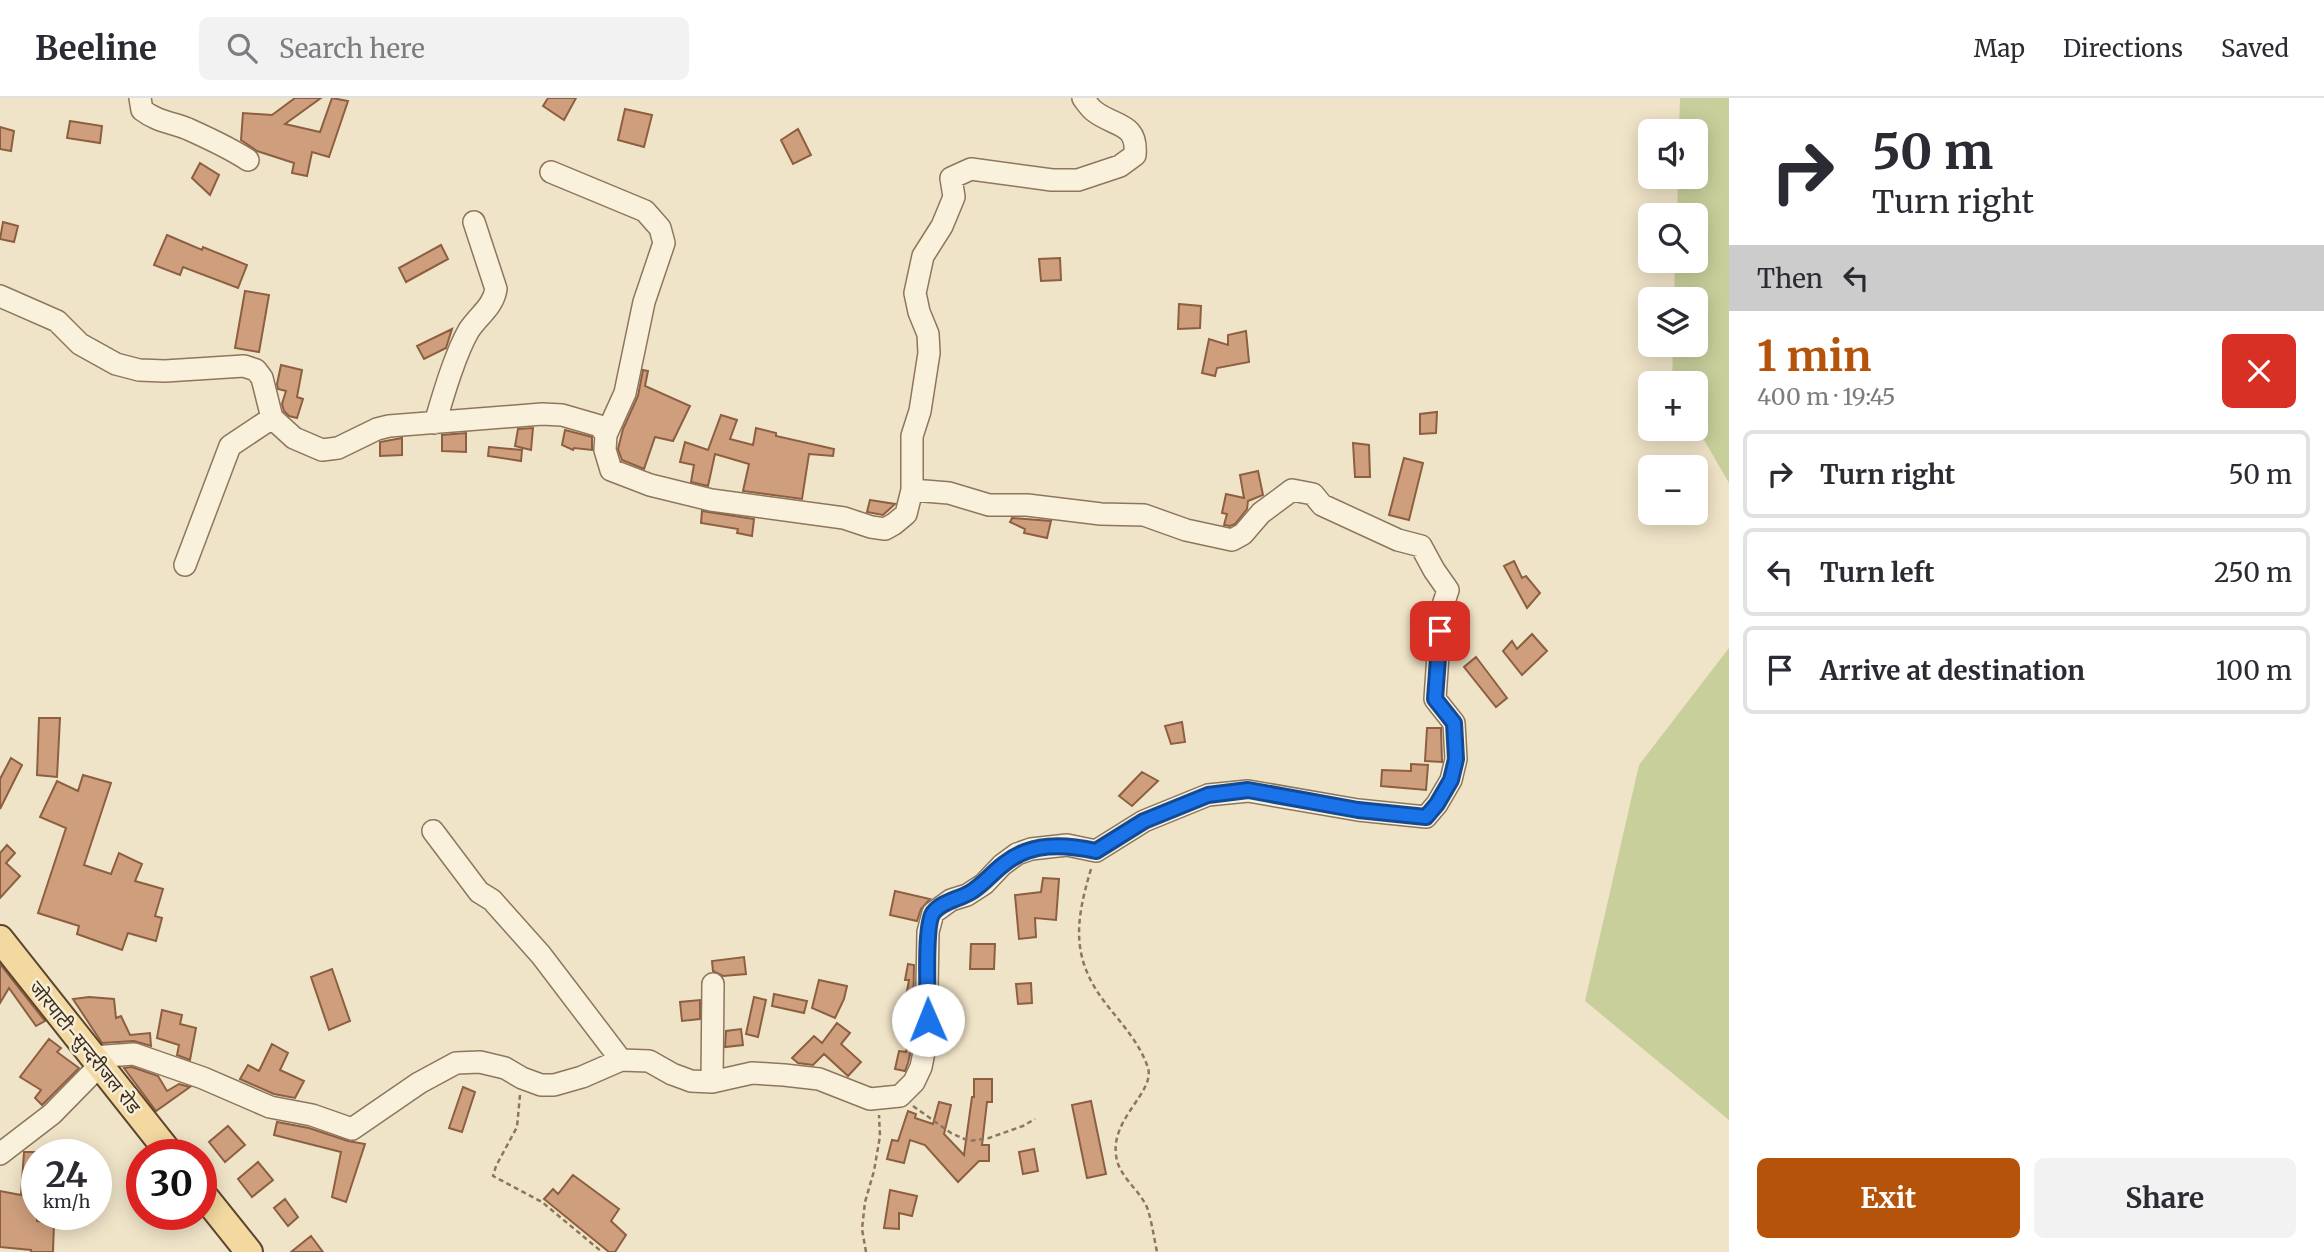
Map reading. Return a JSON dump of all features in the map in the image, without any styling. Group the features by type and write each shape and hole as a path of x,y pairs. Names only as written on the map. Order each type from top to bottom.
{"main road":[{"name":"जोरपाटी-सुन्दरीजल रोड","path":"0,939 158,1139"},
{"path":"217,1212 249,1252"}],"street":[{"path":"140,98 142,110 161,122 187,129 233,150 248,160"},
{"path":"551,172 645,211 663,235 664,243 644,302 625,393 606,435 605,450 611,470 650,485 710,500 844,518 872,527 885,528 906,514 912,490 912,436 920,411 929,353 928,334 915,293 923,256 942,226 954,197 951,178 971,169 1052,180 1078,180 1120,166 1135,155 1136,142 1131,131 1094,111 1083,98"},
{"path":"435,424 445,388 470,329 495,299 496,289 474,222"},
{"path":"0,296 57,321 80,344 116,364 139,370 244,366 256,370 262,378 272,418 294,438 322,450 338,448 377,429 542,414 562,415 600,426 606,435"},
{"path":"185,565 230,446 272,418"},
{"path":"0,1154 52,1114 96,1061 134,1054 204,1078 270,1107 312,1115 352,1129 419,1083 456,1063 480,1062 505,1068 522,1079 554,1086 621,1060 649,1060 672,1074 691,1081 712,1082 752,1073 784,1075 819,1079 870,1099 900,1096 914,1082 921,1067 926,1042 928,932 933,913 951,900 976,889 1017,855 1031,849 1067,845 1096,851 1144,821 1208,795 1248,790 1358,810 1426,817 1451,780 1456,759 1454,723 1435,699 1441,611 1448,590 1421,546 1398,540 1322,505 1313,494 1293,490 1261,513 1243,534 1232,540 1186,530 1144,515 1101,514 1027,505 989,505 949,493 912,490"},
{"path":"433,831 479,892 492,900 541,955 621,1060"},
{"path":"712,1082 713,984"}],"path":[{"path":"1096,851 1082,901 1078,929 1081,961 1089,979 1129,1034 1149,1070 1147,1085 1118,1128 1115,1154 1120,1169 1147,1208 1157,1252"},
{"path":"522,1079 517,1127 493,1176 542,1202 602,1252"},
{"path":"900,1096 951,1133 969,1141 989,1138 1035,1119"},
{"path":"866,1252 862,1228 880,1136 878,1097"}],"green space":[{"path":"1680,98 1729,98 1729,483 1705,441 1708,441 1708,371 1672,371 1673,357 1708,357 1708,287 1674,287 1675,273 1708,273 1708,203 1677,203 1678,189 1708,189 1708,119 1679,119"},
{"path":"1729,648 1729,1120 1585,1001 1639,765"}],"building":[{"path":"295,98 321,98 285,124 320,132 332,98 348,101 329,157 312,152 307,176 292,173 294,163 257,151 241,140 243,113 272,115"},
{"path":"548,98 576,98 564,120 543,106"},
{"path":"625,109 652,115 644,147 618,140"},
{"path":"70,121 102,126 100,143 67,138"},
{"path":"0,127 14,131 11,151 0,149"},
{"path":"798,129 811,155 793,164 781,140"},
{"path":"200,163 219,175 210,195 192,178"},
{"path":"3,222 18,226 14,242 0,239"},
{"path":"167,235 247,265 238,288 183,267 180,275 154,265"},
{"path":"441,245 448,259 406,282 399,268"},
{"path":"1060,258 1061,280 1041,281 1039,259"},
{"path":"245,291 269,295 259,352 235,348"},
{"path":"1179,304 1201,306 1200,328 1178,329"},
{"path":"452,329 446,348 424,359 417,346"},
{"path":"1246,331 1249,362 1217,368 1215,376 1202,373 1209,339 1228,345 1228,335"},
{"path":"281,365 302,370 297,397 303,399 297,418 284,411 282,404 286,391 278,389 277,384"},
{"path":"643,370 648,371 645,386 690,406 673,441 655,437 644,469 622,460 618,449 623,429 638,396"},
{"path":"1437,412 1436,433 1420,434 1420,414"},
{"path":"721,415 737,420 730,439 753,445 756,428 776,433 776,436 834,449 833,456 809,454 802,499 743,491 749,464 715,454 708,486 691,482 694,465 680,462 685,442 708,450"},
{"path":"533,428 531,450 515,446 518,429"},
{"path":"565,430 592,437 592,450 573,450 562,445"},
{"path":"466,433 466,452 442,451 442,435"},
{"path":"402,438 402,455 380,456 380,442"},
{"path":"1353,443 1369,445 1370,477 1355,477"},
{"path":"489,447 522,450 521,461 488,456"},
{"path":"1404,458 1423,463 1409,520 1389,515"},
{"path":"1258,471 1263,495 1248,501 1247,509 1235,524 1224,525 1227,514 1222,513 1226,494 1244,498 1240,475"},
{"path":"870,500 895,504 883,515 867,512"},
{"path":"702,511 754,519 752,536 737,533 738,529 701,523"},
{"path":"1012,518 1051,521 1047,538 1024,533 1025,529 1010,522"},
{"path":"1514,561 1522,578 1526,576 1540,593 1527,608 1504,566"},
{"path":"1532,634 1547,651 1522,675 1503,651 1512,641 1517,649"},
{"path":"1476,657 1507,698 1496,707 1464,667"},
{"path":"39,718 60,718 57,777 37,775"},
{"path":"1182,722 1185,742 1171,744 1165,726"},
{"path":"1427,728 1441,728 1442,762 1425,761"},
{"path":"11,758 22,765 0,809 0,779"},
{"path":"1411,764 1428,765 1426,790 1381,786 1382,770 1411,771"},
{"path":"1142,772 1158,781 1132,806 1119,796"},
{"path":"83,775 111,783 84,865 111,874 119,853 142,864 135,881 163,889 155,916 162,918 156,941 128,933 122,950 77,934 79,926 38,913 66,828 40,817 57,781 78,791"},
{"path":"7,845 15,853 6,863 20,876 0,898 0,853"},
{"path":"1043,878 1059,879 1056,920 1035,918 1036,937 1019,939 1015,895 1041,892"},
{"path":"895,891 930,899 921,909 917,921 890,915"},
{"path":"971,944 995,944 994,969 970,969"},
{"path":"744,957 746,974 723,976 713,971 712,961"},
{"path":"0,964 45,1021 36,1026 9,988 0,1003"},
{"path":"908,964 914,965 913,1016 903,1014 909,980 905,980"},
{"path":"332,969 350,1021 329,1030 311,977"},
{"path":"819,980 847,986 835,1018 812,1008"},
{"path":"1031,983 1032,1003 1018,1004 1016,984"},
{"path":"774,994 807,1001 804,1013 772,1006"},
{"path":"754,997 766,1000 758,1037 746,1034"},
{"path":"73,999 114,999 116,1018 121,1016 130,1035 150,1033 151,1046 134,1041 102,1043"},
{"path":"700,1000 700,1019 682,1021 680,1002"},
{"path":"162,1010 182,1015 180,1024 196,1028 190,1060 177,1055 179,1045 157,1038"},
{"path":"837,1023 850,1033 841,1044 861,1062 848,1076 824,1054 813,1065 798,1063 792,1058 814,1036 822,1043"},
{"path":"741,1029 743,1045 725,1047 726,1031"},
{"path":"911,1031 913,1041 905,1071 895,1069 899,1051 906,1052"},
{"path":"49,1039 61,1048 57,1052 79,1068 42,1105 35,1098 41,1090 20,1077"},
{"path":"272,1044 288,1053 280,1070 304,1081 295,1098 274,1094 240,1079 248,1065 259,1071"},
{"path":"132,1067 158,1076 167,1091 179,1084 190,1087 156,1111 124,1068"},
{"path":"974,1079 992,1079 992,1102 987,1102 982,1145 989,1145 989,1161 979,1161 958,1182 925,1145 910,1140 904,1163 887,1159 892,1140 898,1141 908,1111 916,1114 915,1118 933,1124 939,1102 951,1105 944,1134 964,1155 974,1097"},
{"path":"463,1087 475,1092 462,1132 449,1128"},
{"path":"1091,1101 1106,1174 1087,1178 1072,1105"},
{"path":"277,1122 365,1144 346,1202 332,1197 341,1152 274,1135"},
{"path":"228,1126 245,1145 225,1162 217,1152 217,1139 213,1139"},
{"path":"1034,1149 1038,1171 1023,1174 1019,1152"},
{"path":"258,1162 273,1180 252,1197 238,1179"},
{"path":"573,1175 619,1209 611,1221 626,1235 615,1252 609,1252 544,1199 553,1189 558,1194"},
{"path":"890,1190 917,1196 912,1216 899,1213 899,1229 884,1228"},
{"path":"0,1191 21,1195 21,1230 54,1230 53,1252 0,1247"},
{"path":"285,1199 298,1217 288,1226 274,1208"},
{"path":"311,1236 323,1252 291,1252"}],"route":[{"path":"928,1020 928,932 933,913 951,900 967,895 984,884 1002,865 1031,849 1067,845 1096,851 1144,821 1208,795 1248,790 1358,810 1426,817 1451,780 1456,759 1454,723 1435,699 1440,631"}]}
